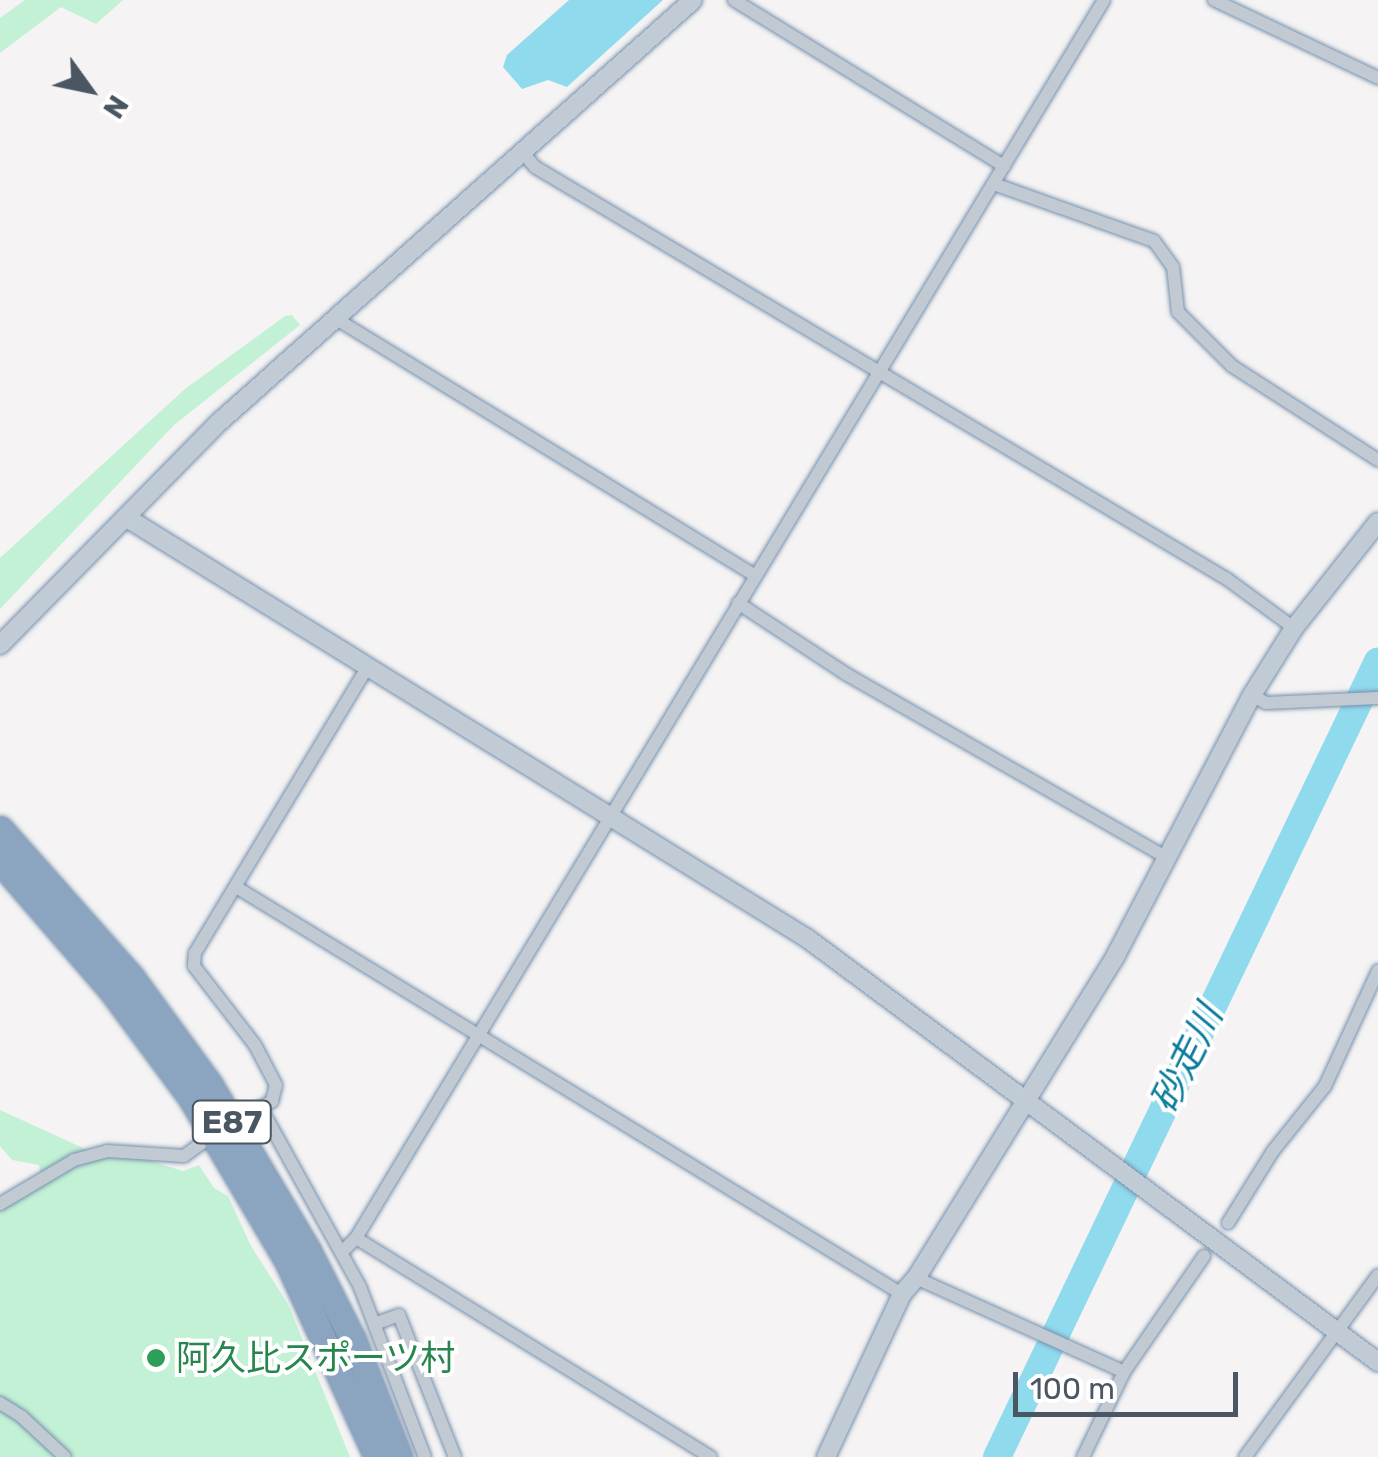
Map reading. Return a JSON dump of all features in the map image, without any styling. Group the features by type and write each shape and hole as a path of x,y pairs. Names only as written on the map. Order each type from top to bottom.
{"highway":[{"name":"E87","path":"0,828 131,977 209,1084 307,1249 352,1340 399,1457"},
{"name":"E87","path":"0,861 151,1040 236,1170 310,1308 377,1457"},
{"path":"0,879 50,931 77,950"}],"street":[{"path":"0,646 217,424 692,0"},
{"path":"734,0 1004,166"},
{"path":"343,1251 356,1238 1104,0"},
{"path":"1214,0 1378,78"},
{"path":"523,153 535,167 1227,579 1294,628"},
{"path":"994,184 1154,240 1173,268 1178,312 1232,366 1378,460"},
{"path":"338,320 755,576"},
{"path":"127,518 808,939 1378,1362"},
{"path":"826,1457 902,1294 916,1278 1028,1100 1169,860 1252,695 1294,628 1378,522"},
{"path":"738,603 846,674 1169,860"},
{"path":"248,1115 262,1110 276,1093 272,1073 194,966 195,953 367,668"},
{"path":"1252,695 1266,703 1378,698"},
{"path":"236,887 902,1294"},
{"path":"1228,1224 1273,1152 1325,1086 1378,971"},
{"path":"262,1110 343,1251 377,1323 425,1457"},
{"path":"0,1204 74,1160 107,1151 184,1156 205,1141"},
{"path":"356,1238 711,1457"},
{"path":"1083,1457 1124,1372 1204,1256"},
{"path":"1245,1457 1378,1274"},
{"path":"916,1278 1124,1372"},
{"path":"377,1323 399,1315 455,1457"},
{"path":"0,1403 21,1416 65,1457"}],"green space":[{"path":"25,0 123,0 96,24 61,7 0,53 0,18"},
{"path":"292,315 300,325 174,425 0,609 0,558 185,389 285,316"},
{"name":"阿久比スポーツ村","path":"0,1110 94,1153 122,1152 183,1171 199,1165 214,1188 228,1196 251,1246 288,1304 350,1457 0,1457 0,1207 42,1181 39,1165 12,1160 0,1146"}],"water":[{"path":"569,0 663,0 567,87 548,80 522,89 503,67 507,55"}],"waterway":[{"name":"砂走川","path":"997,1457 1378,661"}],"place":[{"name":"阿久比スポーツ村","path":"156,1358"}]}
